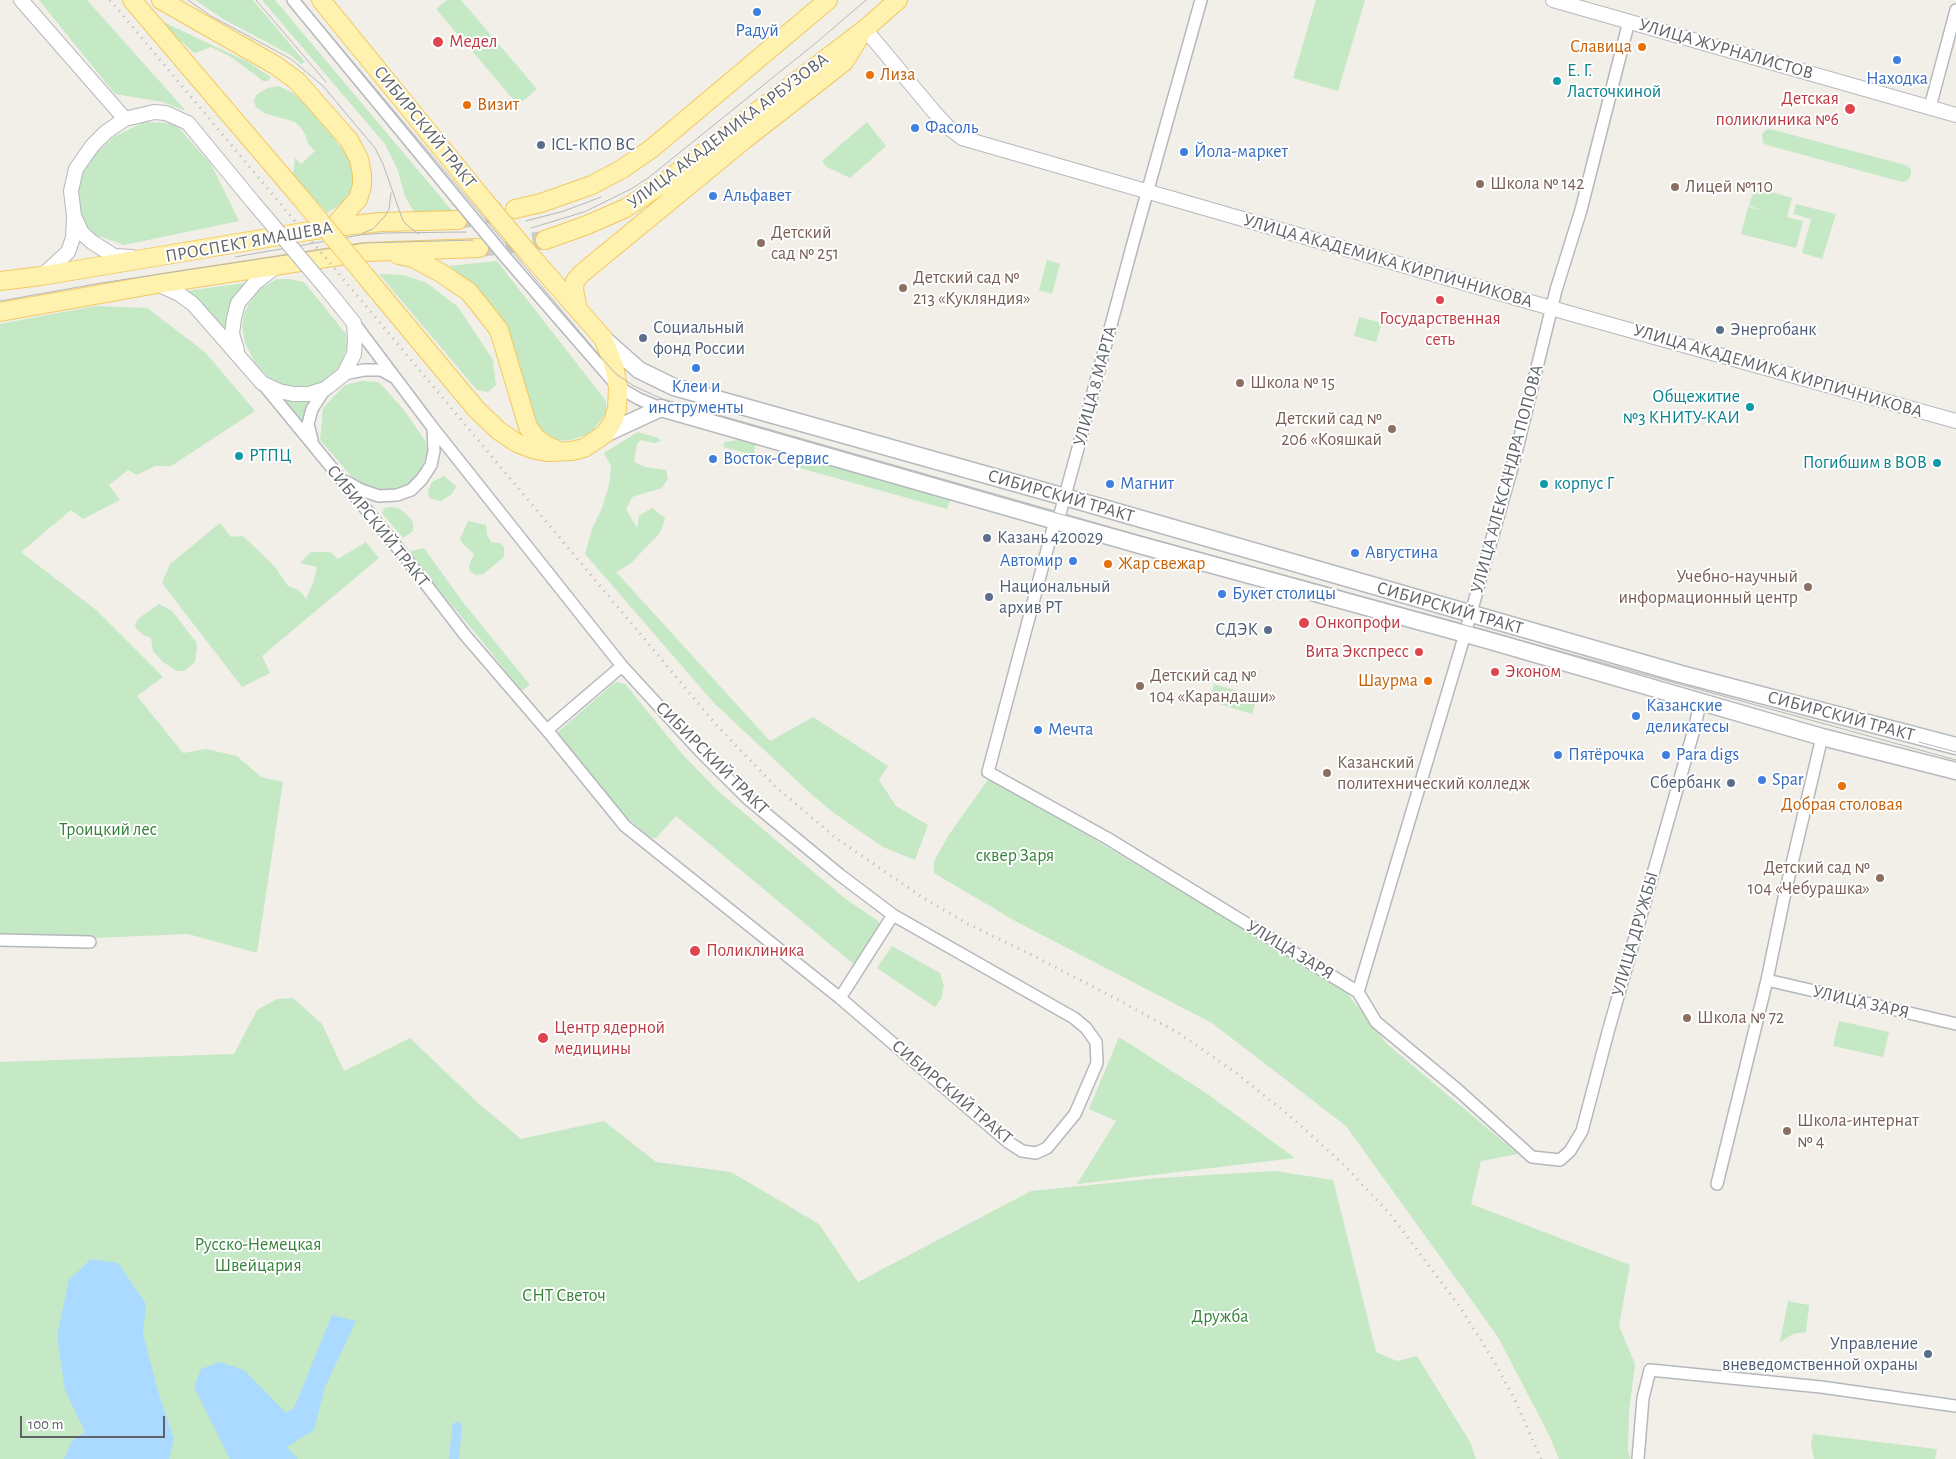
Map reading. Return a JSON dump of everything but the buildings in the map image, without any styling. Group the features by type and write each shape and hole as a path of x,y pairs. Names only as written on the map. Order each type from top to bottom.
{"main road":[{"path":"132,0 300,197 476,409 499,431 532,449 546,452 562,452 584,448 606,434 661,408"},
{"path":"161,0 275,65 297,81 349,140 359,159 362,186 358,199 333,228"},
{"name":"СИБИРСКИЙ ТРАКТ","path":"321,0 482,198 603,338 639,370 674,387 1681,674 1956,746"},
{"name":"УЛИЦА АКАДЕМИКА АРБУЗОВА","path":"515,209 541,203 592,185 622,169 651,149 828,0"},
{"name":"УЛИЦА АКАДЕМИКА АРБУЗОВА","path":"545,240 626,208 660,185 865,29 898,0"},
{"path":"578,310 574,290 575,281 581,274 744,140 844,62 865,29"},
{"name":"ПРОСПЕКТ ЯМАШЕВА","path":"0,281 41,276 333,228 381,222 458,220"},
{"name":"ПРОСПЕКТ ЯМАШЕВА","path":"0,312 157,284 365,252 479,248"},
{"path":"365,252 413,258 441,273 469,292 499,330 528,427 547,446 562,452"},
{"path":"603,338 614,366 618,387 617,409 606,434"},
{"name":"СИБИРСКИЙ ТРАКТ","path":"661,408 1140,545 1465,634 1822,738 1956,771"}],"street":[{"path":"21,0 125,119"},
{"name":"СИБИРСКИЙ ТРАКТ","path":"293,0 507,259 618,387 639,399 661,408"},
{"name":"УЛИЦА 8 МАРТА","path":"988,772 1047,550 1058,521 1201,0"},
{"name":"УЛИЦА ЖУРНАЛИСТОВ","path":"1553,0 1956,115"},
{"path":"1930,107 1956,10"},
{"name":"УЛИЦА АЛЕКСАНДРА ПОПОВА","path":"1358,992 1465,634 1515,457 1552,308 1581,210 1629,21"},
{"name":"УЛИЦА АКАДЕМИКА КИРПИЧНИКОВА","path":"865,29 935,113 962,138 1552,308 1956,421"},
{"path":"41,276 68,252 72,238 74,216 71,191 76,169 92,146 106,132 125,119 154,112 166,113 188,123 354,323"},
{"path":"74,216 82,233 114,256 152,258"},
{"name":"ПРОСПЕКТ ЯМАШЕВА","path":"243,359 235,347 232,334 238,303 256,283 279,265"},
{"name":"ПРОСПЕКТ ЯМАШЕВА","path":"157,284 179,294 193,304 243,359"},
{"name":"СИБИРСКИЙ ТРАКТ","path":"243,359 401,552 465,635 547,730 625,826 840,998 1008,1142 1022,1151 1036,1153 1047,1148 1075,1114 1097,1064 1096,1042 1086,1028 1074,1018 893,916 840,876 748,799 700,751 622,666 433,428 354,323"},
{"name":"СИБИРСКИЙ ТРАКТ","path":"314,445 308,424 312,409 325,390 344,374 354,354 356,339 354,323"},
{"path":"344,374 364,370 380,370 398,379"},
{"name":"СИБИРСКИЙ ТРАКТ","path":"262,383 279,391 293,394 309,394 325,390"},
{"path":"341,478 361,490 379,496 397,495 411,490 422,479 431,465 434,445 433,428"},
{"path":"547,730 622,666"},
{"name":"УЛИЦА ДРУЖБЫ","path":"1560,1160 1570,1151 1582,1131 1700,703"},
{"path":"1717,1184 1767,980 1784,893 1822,738"},
{"name":"УЛИЦА ЗАРЯ","path":"988,772 1107,838 1358,992 1376,1022 1459,1091 1532,1157 1560,1160"},
{"path":"840,998 893,916"},
{"path":"0,940 90,942"},
{"name":"УЛИЦА ЗАРЯ","path":"1767,980 1956,1024"},
{"path":"1638,1459 1643,1398 1650,1370 1821,1387 1956,1406"}],"green space":[{"path":"39,0 87,0 186,111 163,102 115,94"},
{"path":"195,0 253,0 305,62 301,64 291,55 223,19"},
{"path":"262,0 275,0 454,213 415,214 405,196 397,168 385,144"},
{"path":"447,0 461,0 537,89 518,105 436,9"},
{"path":"1316,0 1365,0 1338,91 1293,78"},
{"path":"161,21 246,61 271,77 268,81 263,81 231,57 211,47 195,53 182,42 177,41"},
{"path":"279,86 293,93 314,112 349,158 354,171 354,180 350,192 342,203 327,213 293,175 295,158 301,164 315,151 308,144 301,128 295,122 264,113 256,107 254,101 256,95 268,88"},
{"path":"144,122 174,123 211,164 239,221 124,245 90,233 80,217 76,195 85,164 114,137"},
{"path":"867,122 886,146 850,178 827,167 822,161"},
{"path":"1770,129 1905,165 1911,169 1911,174 1908,180 1902,182 1767,145 1763,143 1762,134"},
{"path":"1755,187 1792,198 1787,217 1803,221 1796,248 1741,234 1748,207 1769,212 1749,206"},
{"path":"1796,204 1836,214 1822,259 1802,253 1811,219 1793,214"},
{"path":"1047,260 1060,264 1052,294 1039,290"},
{"path":"497,261 606,401 606,413 591,433 571,440 556,441 533,426 498,312 475,288 449,266"},
{"path":"379,274 403,275 427,283 458,307 493,360 496,385 488,392 477,390"},
{"path":"277,279 304,282 346,334 347,347 340,366 327,380 313,388 292,388 268,377 254,361 245,343 242,325 244,313 261,288"},
{"path":"252,282 230,340 186,291"},
{"name":"Троицкий лес","path":"95,306 147,308 205,352 255,411 171,466 155,466 137,475 128,470 109,485 120,500 83,519 71,510 21,552 96,610 163,677 137,696 183,753 206,749 237,756 261,777 283,782 257,953 188,934 94,938 0,937 0,324"},
{"path":"1359,317 1382,323 1376,342 1354,336"},
{"path":"362,381 378,382 404,410 426,442 427,453 420,472 407,486 385,493 360,486 320,440 323,408 345,385"},
{"path":"280,398 303,402 313,400 306,409 303,425"},
{"path":"638,432 658,438 661,441 654,443 641,440 637,444 634,462 645,467 666,470 668,478 662,488 632,497 626,509 637,528 639,516 652,508 665,518 660,533 630,564 616,572 770,741 813,717 888,766 879,780 896,806 928,825 915,860 883,847 831,811 809,792 714,703 585,554 592,529 602,508 609,485 611,466 604,453"},
{"path":"739,440 755,444 754,455 723,447 724,442"},
{"path":"809,458 951,498 947,509 800,468 804,460"},
{"path":"444,476 456,486 452,494 441,501 429,498 428,491 432,482"},
{"path":"384,508 398,508 413,522 413,531 403,538 382,513"},
{"path":"468,521 486,525 487,535 491,542 500,543 504,547 504,557 483,574 475,575 470,571 469,566 474,554 460,539"},
{"path":"220,523 231,537 243,536 275,567 288,586 299,590 306,599 317,567 300,563 311,552 330,552 338,559 366,542 379,558 262,656 270,673 242,687 162,583 170,564"},
{"path":"424,548 462,601 530,685 521,691 414,560 411,551"},
{"path":"159,604 172,611 196,642 195,662 184,671 177,671 163,662 153,651 151,638 142,634 136,628 135,624 139,618"},
{"path":"618,682 625,684 683,755 718,791 843,897 878,921 880,924 878,930 857,967 676,816 656,838 651,838 625,816 566,747 558,732 613,684"},
{"path":"1214,684 1257,697 1252,714 1209,701"},
{"name":"сквер Заря","path":"990,777 1343,988 1387,1044 1518,1154 1481,1161 1471,1204 1630,1265 1619,1326 1635,1364 1629,1411 1628,1450 1630,1459 1559,1459 1549,1435 1498,1337 1346,1126 1212,1023 1017,922 934,873 934,861 950,833"},
{"path":"892,946 940,973 944,986 941,999 935,1007 877,968"},
{"name":"Русско-Немецкая Швейцария","path":"293,998 322,1024 344,1071 410,1038 479,1104 521,1139 604,1121 656,1162 731,1172 819,1224 858,1282 1031,1191 1159,1178 1275,1171 1333,1180 1376,1352 1397,1361 1417,1356 1470,1442 1476,1459 0,1459 0,1062 234,1054 257,1010 277,999"},
{"path":"1839,1021 1889,1032 1883,1057 1833,1046"},
{"path":"1119,1037 1206,1093 1295,1158 1077,1184 1116,1121 1089,1109"},
{"path":"1788,1301 1809,1305 1806,1332 1793,1334 1780,1342"},
{"path":"1813,1434 1937,1449 1935,1459 1814,1459 1811,1444"}],"water":[{"path":"91,1259 118,1263 146,1304 143,1334 158,1391 174,1439 169,1459 64,1459 71,1442 85,1432 65,1390 57,1336 69,1280"},
{"path":"332,1315 356,1321 325,1387 314,1430 287,1447 298,1459 230,1459 194,1387 201,1369 220,1362 244,1370 286,1413 294,1408"}],"waterway":[{"path":"454,1459 457,1427"}],"tunnel":[{"path":"458,220 515,209"},
{"path":"479,248 545,240"}],"tram line":[{"path":"188,0 211,16 291,59 323,86 375,148 383,164 403,221 419,234"},
{"path":"256,0 326,82"},
{"path":"301,0 600,356 616,374 634,386 669,402 1042,509 1956,760"},
{"path":"531,228 584,212 631,189 648,178 817,42 866,0"},
{"path":"363,233 373,229 385,216 389,209 391,193"},
{"path":"526,221 564,211 601,197"},
{"path":"235,257 360,235 466,232"},
{"path":"0,301 101,283 365,243 473,240"},
{"path":"1919,742 1956,752"}],"railway":[{"path":"110,0 718,727 775,786 837,839 925,899 968,924 1040,959 1180,1034 1236,1073 1291,1117 1343,1164 1390,1214 1460,1307 1495,1363 1514,1398 1541,1459"}],"place":[{"name":"Радуй","path":"757,12"},
{"name":"Медел","path":"438,42"},
{"name":"Славица","path":"1642,47"},
{"name":"Находка","path":"1897,60"},
{"name":"Лиза","path":"870,75"},
{"name":"Е. Г. Ласточкиной","path":"1557,81"},
{"name":"Визит","path":"467,105"},
{"name":"Детская поликлиника №6","path":"1850,109"},
{"name":"Фасоль","path":"915,128"},
{"name":"ICL-КПО ВС","path":"541,145"},
{"name":"Йола-маркет","path":"1184,152"},
{"name":"Школа № 142","path":"1480,184"},
{"name":"Лицей №110","path":"1675,187"},
{"name":"Альфавет","path":"713,196"},
{"name":"Детский сад № 251","path":"761,243"},
{"name":"Детский сад № 213 «Кукляндия»","path":"903,288"},
{"name":"Государственная сеть","path":"1440,300"},
{"name":"Энергобанк","path":"1720,330"},
{"name":"Социальный фонд России","path":"643,338"},
{"name":"Клеи и инструменты","path":"696,368"},
{"name":"Школа № 15","path":"1240,383"},
{"name":"Общежитие №3 КНИТУ-КАИ","path":"1750,407"},
{"name":"Детский сад № 206 «Кояшкай","path":"1392,429"},
{"name":"РТПЦ","path":"239,456"},
{"name":"Восток-Сервис","path":"713,459"},
{"name":"Погибшим в ВОВ","path":"1937,463"},
{"name":"Магнит","path":"1110,484"},
{"name":"корпус Г","path":"1544,484"},
{"name":"Казань 420029","path":"987,538"},
{"name":"Августина","path":"1355,553"},
{"name":"Автомир","path":"1073,561"},
{"name":"Жар свежар","path":"1108,564"},
{"name":"Учебно-научный информационный центр","path":"1808,587"},
{"name":"Букет столицы","path":"1222,594"},
{"name":"Национальный архив РТ","path":"989,597"},
{"name":"Онкопрофи","path":"1304,623"},
{"name":"СДЭК","path":"1268,630"},
{"name":"Вита Экспресс","path":"1419,652"},
{"name":"Эконом","path":"1495,672"},
{"name":"Шаурма","path":"1428,681"},
{"name":"Детский сад № 104 «Карандаши»","path":"1140,686"},
{"name":"Казанские деликатесы","path":"1636,716"},
{"name":"Мечта","path":"1038,730"},
{"name":"Пятёрочка","path":"1558,755"},
{"name":"Para digs","path":"1666,755"},
{"name":"Казанский политехнический колледж","path":"1327,773"},
{"name":"Spar","path":"1762,780"},
{"name":"Сбербанк","path":"1731,783"},
{"name":"Добрая столовая","path":"1842,786"},
{"name":"Детский сад № 104 «Чебурашка»","path":"1880,878"},
{"name":"Поликлиника","path":"695,951"},
{"name":"Школа № 72","path":"1687,1018"},
{"name":"Центр ядерной медицины","path":"543,1038"},
{"name":"Школа-интернат № 4","path":"1787,1131"},
{"name":"Управление вневедомственной охраны","path":"1928,1354"}],"park label":[{"name":"СНТ Светоч","path":"564,1296"},
{"name":"Дружба","path":"1220,1317"}]}
